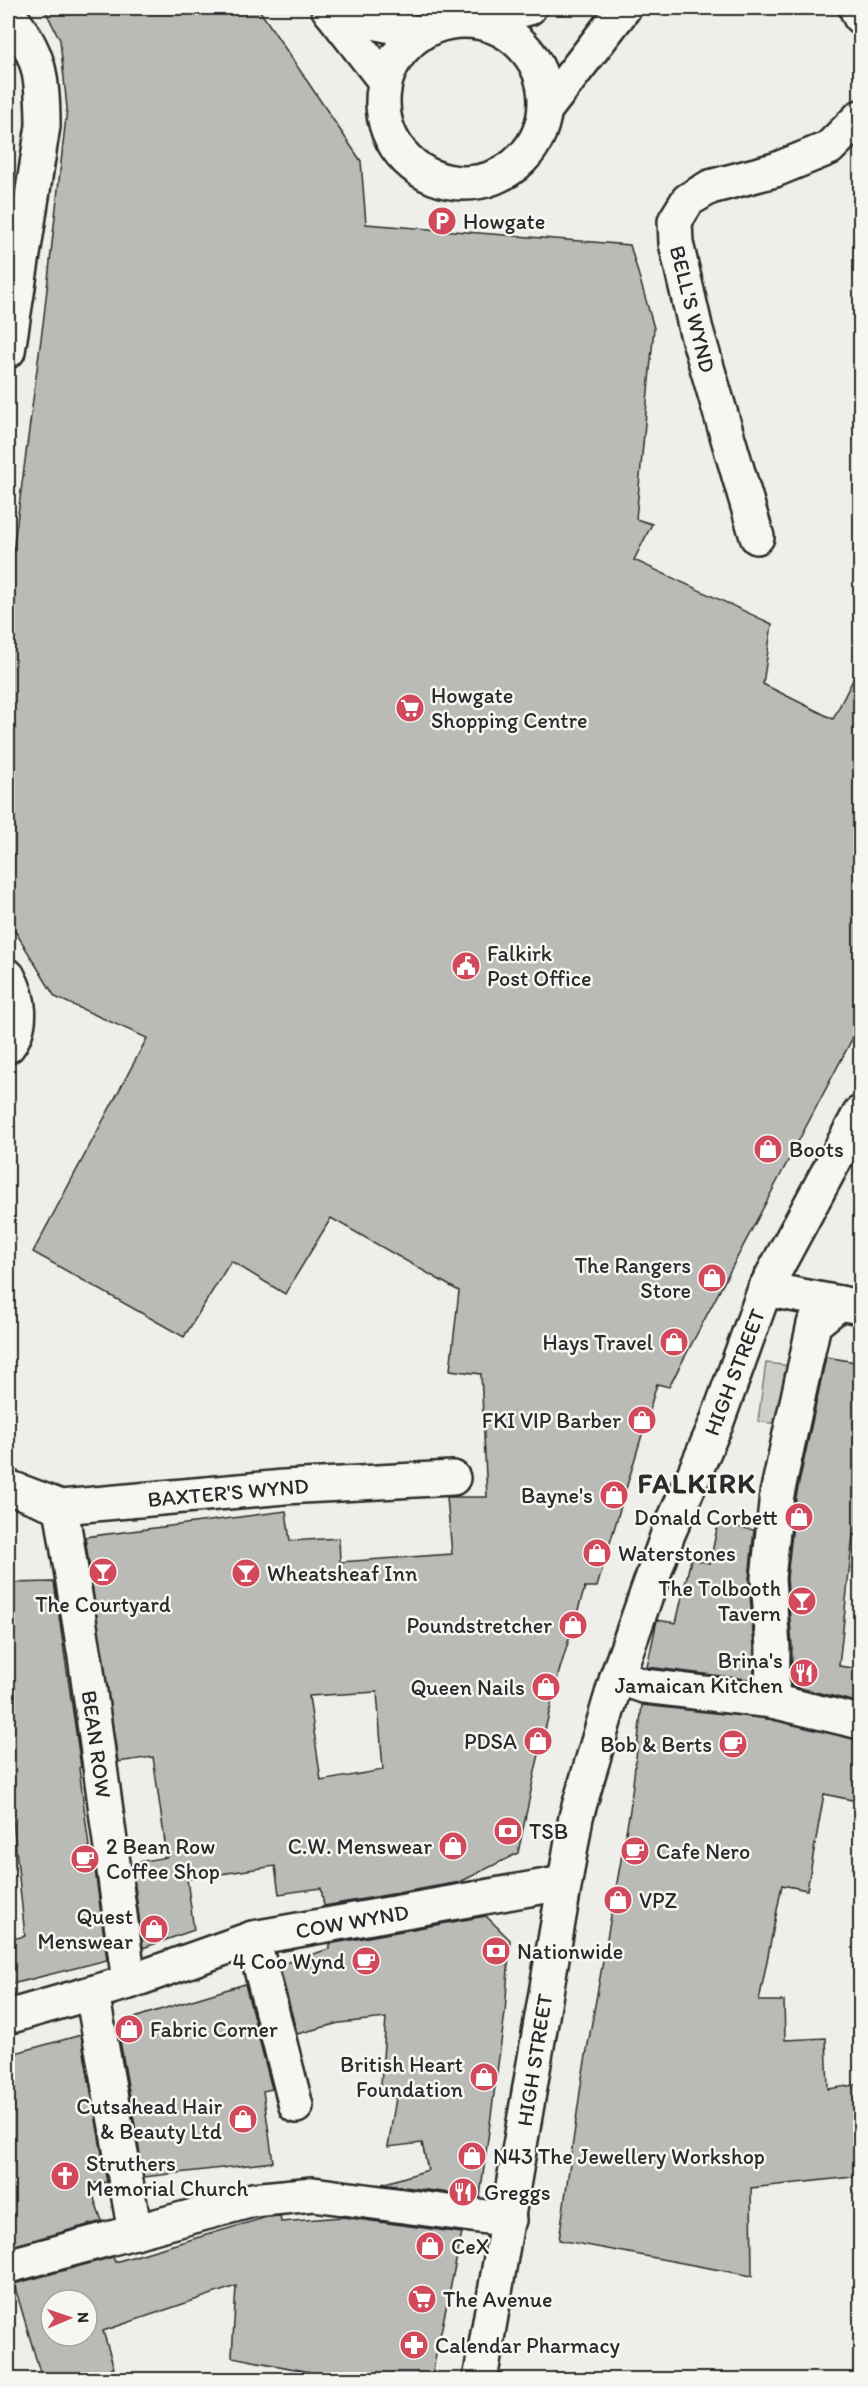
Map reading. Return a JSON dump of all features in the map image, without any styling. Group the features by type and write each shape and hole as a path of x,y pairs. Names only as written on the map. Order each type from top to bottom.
{"street":[{"path":"529,8 478,21 450,21 420,33 399,52 385,81 383,109 390,136 406,159 437,179 465,183 501,174 523,158 537,137 545,110 624,8"},
{"path":"856,8 861,17"},
{"path":"329,10 420,33"},
{"path":"329,10 385,81"},
{"path":"8,14 24,33 37,62 43,92 43,126 10,316 8,351"},
{"path":"478,21 505,31 529,53 542,78 545,110"},
{"name":"BELL'S WYND","path":"757,537 696,330 676,243 675,220 688,200 710,187 775,170 829,148 861,117"},
{"path":"8,976 17,996 19,1017 14,1038 8,1046"},
{"name":"HIGH STREET","path":"480,2379 509,2220 563,1883 576,1817 617,1677 668,1534 716,1424 765,1289 861,1113"},
{"path":"765,1289 850,1305"},
{"path":"772,1701 773,1648 768,1578 777,1494 814,1324 850,1305"},
{"name":"BAXTER'S WYND","path":"8,1487 61,1507 284,1487 453,1478"},
{"name":"BEAN ROW","path":"61,1507 86,1663 129,1982"},
{"path":"617,1677 644,1686 772,1701 861,1722"},
{"name":"COW WYND","path":"8,2017 129,1982 253,1938 563,1883"},
{"path":"253,1938 296,2106"},
{"path":"92,1993 135,2232"},
{"path":"8,2266 253,2200 313,2194 509,2220"}],"shaded area":[{"path":"766,1363 790,1366 781,1425 758,1421"}],"building":[{"name":"Howgate Shopping Centre","path":"44,8 258,8 361,161 366,224 630,245 654,328 636,519 652,524 634,560 772,624 763,684 833,719 861,664 861,1022 669,1387 657,1384 597,1587 585,1587 559,1672 518,1853 460,1882 324,1906 321,1888 279,1894 275,1866 187,1879 194,1930 143,1948 132,1863 167,1857 153,1757 118,1762 85,1537 286,1511 290,1541 339,1538 340,1562 452,1554 447,1497 487,1497 481,1374 450,1370 459,1291 331,1218 285,1294 231,1261 184,1337 33,1252 147,1038 55,997 9,921 8,590 44,316 67,108 60,40","holes":["377,1692 383,1770 321,1781 309,1696"]},
{"path":"826,1357 861,1363 861,1535 853,1535 839,1666 861,1669 861,1703 791,1686 792,1647 787,1578 796,1497"},
{"path":"718,1523 754,1530 749,1579 754,1680 647,1667 657,1620 676,1623 691,1559 710,1563"},
{"path":"54,1582 81,1767 79,1768 92,1870 95,1869 107,1960 8,1985 8,1940 25,1936 8,1771 8,1583"},
{"path":"642,1705 769,1719 861,1740 861,1802 824,1794 807,1890 782,1885 759,2001 784,2001 785,2040 826,2038 828,2089 861,2084 861,2176 751,2188 752,2276 559,2240 582,2078 630,1810"},
{"path":"486,1916 510,1940 505,2013 480,2197 382,2184 428,2170 422,2143 388,2147 396,2098 380,2097 386,2018 339,2023 297,2034 279,1965 329,1949 329,1944"},
{"path":"245,1984 272,2089 263,2091 273,2162 144,2177 118,2029 122,2029 121,2023"},
{"path":"81,2035 107,2182 89,2184 102,2221 8,2247 8,2055"},
{"path":"280,2216 281,2222 342,2217 462,2233 431,2379 347,2379 232,2357 236,2286 103,2331 114,2368 97,2373 99,2379 42,2379 14,2284 113,2257 115,2262 267,2217"}],"place":[{"name":"Howgate","path":"442,221"},
{"name":"Howgate Shopping Centre","path":"410,708"},
{"name":"Falkirk Post Office","path":"466,966"},
{"name":"Boots","path":"768,1149"},
{"name":"The Rangers Store","path":"712,1278"},
{"name":"Hays Travel","path":"674,1342"},
{"name":"FKI VIP Barber","path":"642,1420"},
{"name":"Bayne's","path":"614,1495"},
{"name":"Donald Corbett","path":"799,1517"},
{"name":"Waterstones","path":"597,1553"},
{"name":"The Courtyard","path":"103,1572"},
{"name":"Wheatsheaf Inn","path":"246,1573"},
{"name":"The Tolbooth Tavern","path":"802,1601"},
{"name":"Poundstretcher","path":"573,1625"},
{"name":"Brina's Jamaican Kitchen","path":"804,1673"},
{"name":"Queen Nails","path":"546,1687"},
{"name":"PDSA","path":"538,1741"},
{"name":"Bob & Berts","path":"733,1744"},
{"name":"TSB","path":"508,1831"},
{"name":"C.W. Menswear","path":"453,1846"},
{"name":"Cafe Nero","path":"635,1851"},
{"name":"2 Bean Row Coffee Shop","path":"85,1859"},
{"name":"VPZ","path":"618,1900"},
{"name":"Quest Menswear","path":"154,1929"},
{"name":"Nationwide","path":"496,1951"},
{"name":"4 Coo Wynd","path":"366,1961"},
{"name":"Fabric Corner","path":"129,2029"},
{"name":"British Heart Foundation","path":"484,2077"},
{"name":"Cutsahead Hair & Beauty Ltd","path":"243,2119"},
{"name":"N43 The Jewellery Workshop","path":"472,2156"},
{"name":"Struthers Memorial Church","path":"65,2176"},
{"name":"Greggs","path":"463,2192"},
{"name":"CeX","path":"430,2246"},
{"name":"The Avenue","path":"422,2299"},
{"name":"Calendar Pharmacy","path":"414,2345"}],"district":[{"name":"FALKIRK","path":"697,1483"}]}
